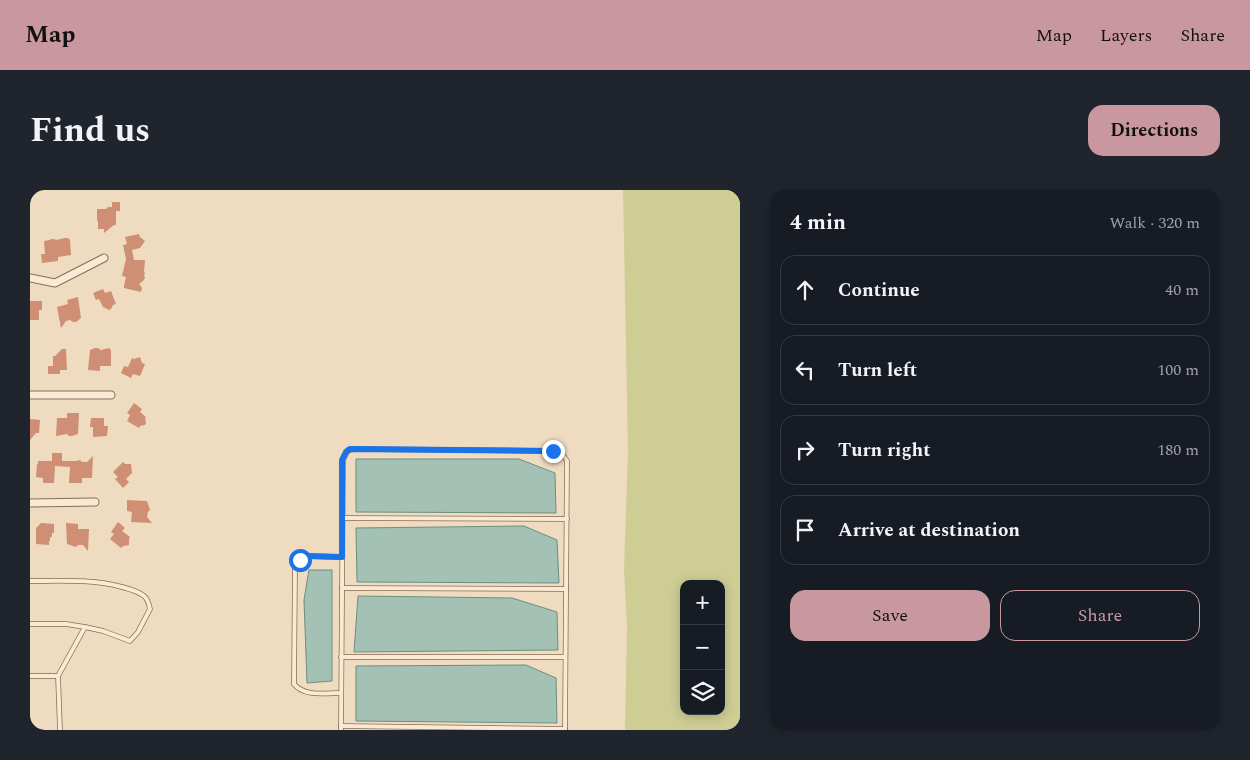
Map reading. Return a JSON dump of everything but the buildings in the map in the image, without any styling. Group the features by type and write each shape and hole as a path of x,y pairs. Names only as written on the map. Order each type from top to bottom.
{"street":[{"path":"30,278 55,283 104,258"},
{"path":"30,395 110,395"},
{"path":"30,503 95,502"}],"lane":[{"path":"348,450 558,452 567,461 567,519 565,729 341,728 342,460 348,450"},
{"path":"342,518 567,519"},
{"path":"341,693 304,692 294,684 295,567 305,556 342,557"},
{"path":"30,581 84,581 112,584 132,589 143,595 148,601 150,609 138,632 130,641 103,631 85,627 66,624 30,624"},
{"path":"342,588 566,589"},
{"path":"60,730 58,676 85,627"},
{"path":"341,657 566,657"},
{"path":"30,676 58,676"}],"green space":[{"path":"623,190 740,190 740,730 625,730 627,625 624,571 628,451"}],"shaded area":[{"path":"356,459 519,459 555,473 556,513 356,512"},
{"path":"524,526 557,540 559,583 357,582 356,528"},
{"path":"309,570 332,570 332,681 307,683 304,600"},
{"path":"358,596 512,598 557,612 558,650 354,652"},
{"path":"526,665 556,678 557,723 356,721 356,666"}],"route":[{"path":"300,560 305,556 342,557 342,460 350,449 553,451"}]}
